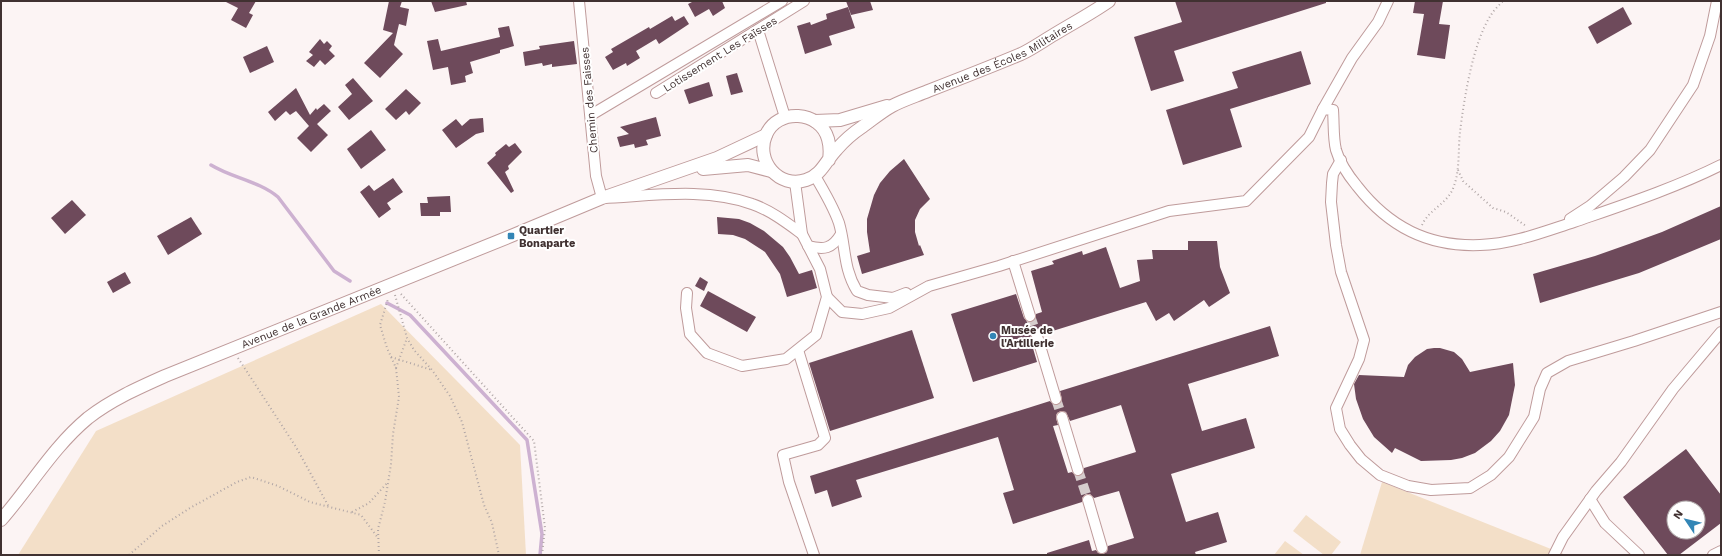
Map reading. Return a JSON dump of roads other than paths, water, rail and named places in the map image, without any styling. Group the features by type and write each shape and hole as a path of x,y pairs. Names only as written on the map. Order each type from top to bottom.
{"street":[{"name":"Chemin des Faisses","path":"579,1 596,176 602,198"},
{"path":"591,115 782,1"},
{"name":"Lotissement Les Faïsses","path":"656,94 804,1"},
{"name":"Avenue des Écoles Militaires","path":"815,121 840,120 874,109 892,106 1022,53 1109,1"},
{"path":"815,176 830,200 839,224 845,262 851,281 857,291 868,295 893,298 1169,211 1246,201 1309,136 1322,109 1352,58 1378,22 1388,1"},
{"path":"1558,227 1590,206 1624,177 1650,150 1693,85 1710,36 1717,1"},
{"path":"758,30 785,117"},
{"name":"Avenue des Écoles Militaires","path":"829,160 836,149 855,132 892,106"},
{"path":"1322,109 1333,110 1336,149 1346,172 1371,204 1400,226 1418,236 1454,244 1481,245 1521,239 1607,211 1701,175 1721,165"},
{"path":"795,115 805,116 815,121 823,128 828,138 830,149 829,160 823,169 815,176 805,181 795,182 786,180 771,171 763,154 763,144 766,135 777,121 785,117 795,115"},
{"name":"Avenue de la Grande Armée","path":"1,520 55,451 88,418 125,394 231,349 602,198 717,158 766,135"},
{"path":"1341,160 1333,174 1332,183 1331,202 1336,245 1341,272 1364,340 1359,359 1336,408 1340,429 1350,445 1361,459 1380,475 1408,486 1431,490 1470,488 1492,475 1509,457 1534,417 1540,389 1547,373 1568,361 1721,312"},
{"name":"Avenue de la Grande Armée","path":"665,176 715,167 748,165 771,171"},
{"path":"687,293 686,308 690,334 707,353 742,366 786,359 816,336 827,297 820,269 802,234 795,182"},
{"path":"602,198 679,194 717,195 753,204 787,223 802,234"},
{"path":"808,246 819,248 828,247 836,242 840,234"},
{"path":"1013,261 1030,316"},
{"path":"827,297 842,312 862,314 889,308 929,286"},
{"path":"1554,555 1563,537 1590,499 1621,462 1673,389 1721,332"},
{"path":"1037,336 1056,399"},
{"path":"798,350 825,438 818,445 783,455 789,482 814,555"},
{"path":"1062,417 1078,470"},
{"path":"1590,499 1605,523 1639,555"},
{"path":"1088,500 1102,548"},
{"path":"1713,555 1721,551"}],"waterway":[{"path":"211,165 254,183 278,197 334,271 350,281"},
{"path":"387,303 410,315 527,440 542,534 540,555"}],"tunnel":[{"path":"1030,316 1037,336"},
{"path":"1056,399 1062,417"},
{"path":"1078,470 1088,500"}],"place":[{"name":"Quartier Bonaparte","path":"511,236"},
{"name":"Musée de l'Artillerie","path":"993,336"}]}
